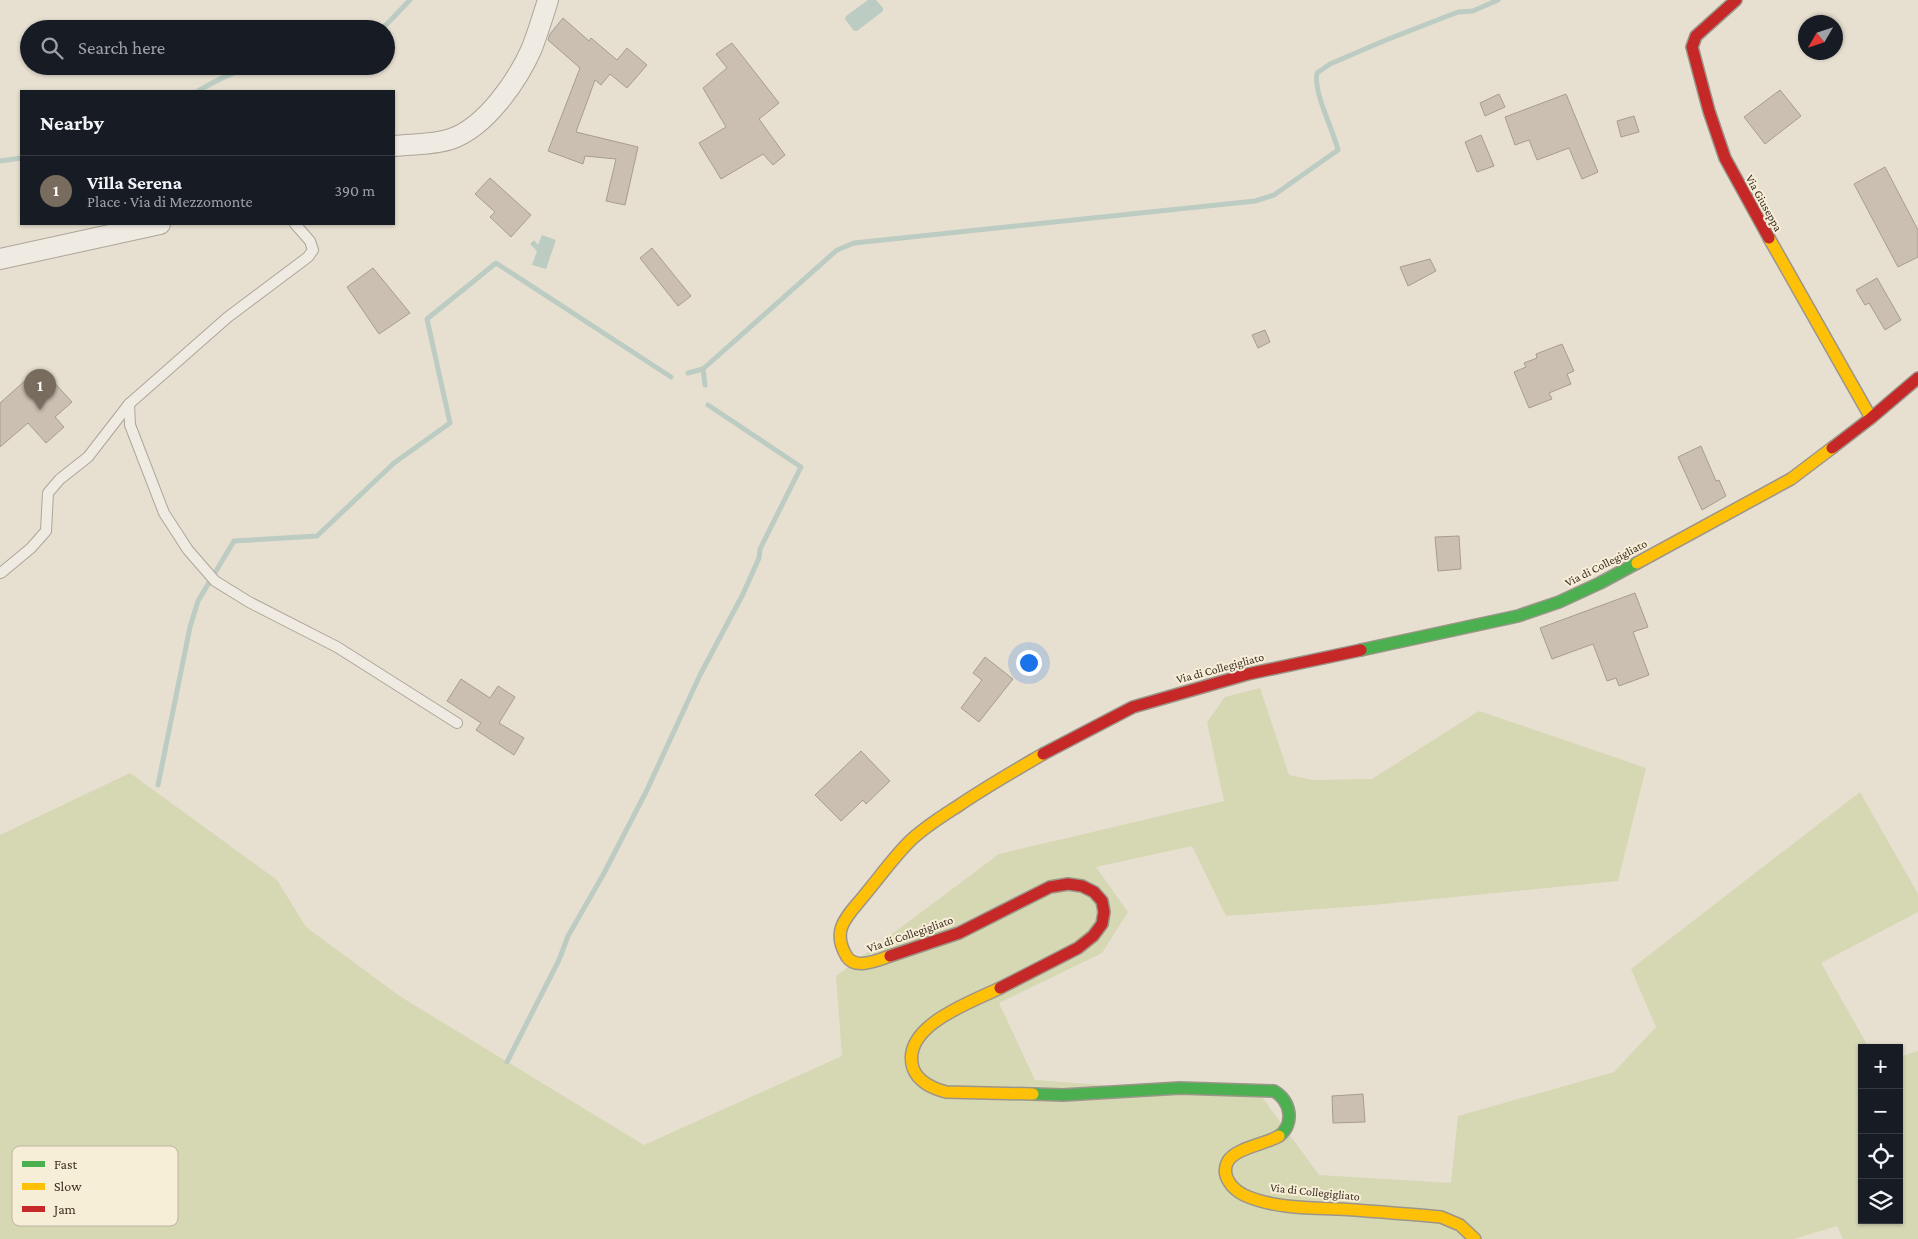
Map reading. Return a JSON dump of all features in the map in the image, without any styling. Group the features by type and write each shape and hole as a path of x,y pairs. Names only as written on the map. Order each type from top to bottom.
{"street":[{"path":"395,146 435,142 452,138 468,131 483,117 509,88 532,48 548,0"},
{"name":"Via Giuseppa","path":"1736,0 1693,40 1692,48 1710,119 1732,173 1871,418"},
{"path":"0,259 155,225"},
{"name":"Via di Collegigliato","path":"1475,1239 1464,1227 1454,1221 1441,1217 1297,1206 1255,1199 1234,1189 1227,1180 1226,1174 1230,1159 1246,1148 1275,1140 1288,1124 1289,1110 1287,1102 1280,1094 1274,1091 1180,1088 1063,1095 952,1093 936,1090 925,1084 916,1075 912,1064 914,1044 923,1032 958,1009 1078,948 1095,936 1105,919 1105,912 1100,898 1085,886 1071,883 1050,887 959,933 870,964 856,963 844,954 839,940 841,927 892,861 910,841 936,820 991,784 1076,735 1133,707 1248,674 1518,616 1559,602 1600,584 1791,479 1871,418 1918,378"}],"lane":[{"path":"1,573 31,548 46,531 48,493 60,479 88,457 129,404 228,317 308,257 313,250 310,241 296,225"},
{"path":"129,404 130,425 164,513 188,550 216,581 249,602 338,648 457,723"}],"green space":[{"path":"1260,688 1289,775 1312,780 1372,779 1479,711 1646,768 1618,881 1373,905 1226,916 1192,846 1096,867 1128,912 1102,953 999,1003 1035,1080 1262,1097 1319,1175 1451,1183 1458,1116 1614,1072 1656,1027 1631,969 1860,792 1918,894 1918,912 1821,963 1867,1044 1858,1044 1858,1224 1903,1224 1903,1056 1918,1051 1918,1239 1843,1239 1837,1226 1794,1239 0,1239 0,835 130,773 277,880 306,927 401,997 644,1145 842,1056 836,976 999,854 1224,801 1207,722 1225,697"}],"shaded area":[{"path":"868,0 876,0 883,8 883,11 857,31 854,31 845,19 846,16"},
{"path":"542,235 556,240 546,269 532,265 537,251 530,244 534,240 538,245"}],"building":[{"path":"563,18 589,41 591,38 617,60 627,48 647,65 627,88 610,74 601,85 595,80 576,132 638,147 625,205 606,201 616,159 585,156 583,164 548,151 580,68 548,40 550,34"},
{"path":"732,43 779,103 759,119 785,155 773,165 763,154 721,179 699,143 726,127 703,88 727,68 716,54"},
{"path":"1780,90 1801,116 1765,144 1744,117"},
{"path":"1499,94 1505,107 1485,116 1480,103"},
{"path":"1566,94 1598,172 1582,179 1569,148 1537,160 1529,140 1515,145 1505,117"},
{"path":"1634,116 1639,132 1621,137 1617,121"},
{"path":"1481,135 1494,166 1477,172 1465,142"},
{"path":"1885,167 1918,230 1918,257 1898,267 1854,184"},
{"path":"490,178 531,215 511,237 490,217 495,212 475,194"},
{"path":"652,248 691,296 678,306 640,258"},
{"path":"1430,259 1436,271 1408,286 1400,267"},
{"path":"373,268 410,313 379,334 347,287"},
{"path":"1877,278 1901,320 1885,330 1869,303 1865,305 1856,290"},
{"path":"1265,330 1270,342 1258,348 1252,335"},
{"path":"1562,344 1574,371 1567,374 1571,384 1549,393 1552,399 1529,408 1514,372 1526,367 1524,363 1537,358 1536,354"},
{"path":"27,379 37,391 51,379 72,402 55,417 64,427 46,443 28,423 0,447 0,403"},
{"path":"1701,446 1716,481 1719,480 1726,496 1702,510 1678,457"},
{"path":"1459,536 1461,569 1438,571 1435,537"},
{"path":"1635,593 1648,627 1633,632 1649,675 1619,686 1616,678 1607,681 1593,644 1552,659 1540,628"},
{"path":"985,657 1013,679 979,722 961,708 982,680 973,673"},
{"path":"461,679 490,698 498,686 515,697 499,723 524,738 514,755 476,730 481,723 447,701"},
{"path":"861,751 890,781 866,804 863,800 841,821 815,795"},
{"path":"1363,1094 1365,1122 1333,1123 1332,1096"}],"waterway":[{"path":"391,20 410,0"},
{"path":"688,373 703,369 837,250 854,243 1255,201 1274,195 1338,150 1318,90 1317,73 1330,64 1386,40 1458,12 1473,11 1498,0"},
{"path":"200,90 229,75"},
{"path":"0,161 20,158"},
{"path":"158,785 190,627 198,601 234,541 317,536 394,463 450,423 427,319 496,263 671,377"},
{"path":"703,369 705,385"},
{"path":"507,1062 559,960 568,936 603,875 646,792 700,675 743,594 759,558 760,549 801,467 708,405"}],"traffic: fast":[{"path":"1361,650 1518,616 1559,602 1637,563"},
{"path":"1033,1094 1063,1095 1180,1088 1274,1091 1280,1095 1289,1113 1287,1125 1279,1136"}],"traffic: slow":[{"path":"1769,238 1871,418"},
{"path":"1637,563 1791,479 1832,448"},
{"path":"890,956 867,963 851,961 842,947 840,938 841,929 848,915 898,854 920,832 979,792 1043,754"},
{"path":"1000,988 957,1008 927,1028 917,1040 912,1053 913,1068 918,1077 926,1084 946,1092 1033,1094"},
{"path":"1279,1136 1244,1149 1228,1161 1225,1171 1228,1181 1244,1195 1278,1205 1441,1217 1460,1225 1475,1239"}],"traffic: jam":[{"path":"1736,0 1696,36 1692,47 1709,111 1725,158 1769,238"},
{"path":"1832,448 1918,378"},
{"path":"1043,754 1133,707 1248,674 1361,650"},
{"path":"890,956 959,933 1050,887 1068,884 1082,886 1094,892 1102,901 1104,912 1102,924 1093,936 1078,948 1000,988"}],"place":[{"name":"Villa Serena","path":"40,410"}]}
